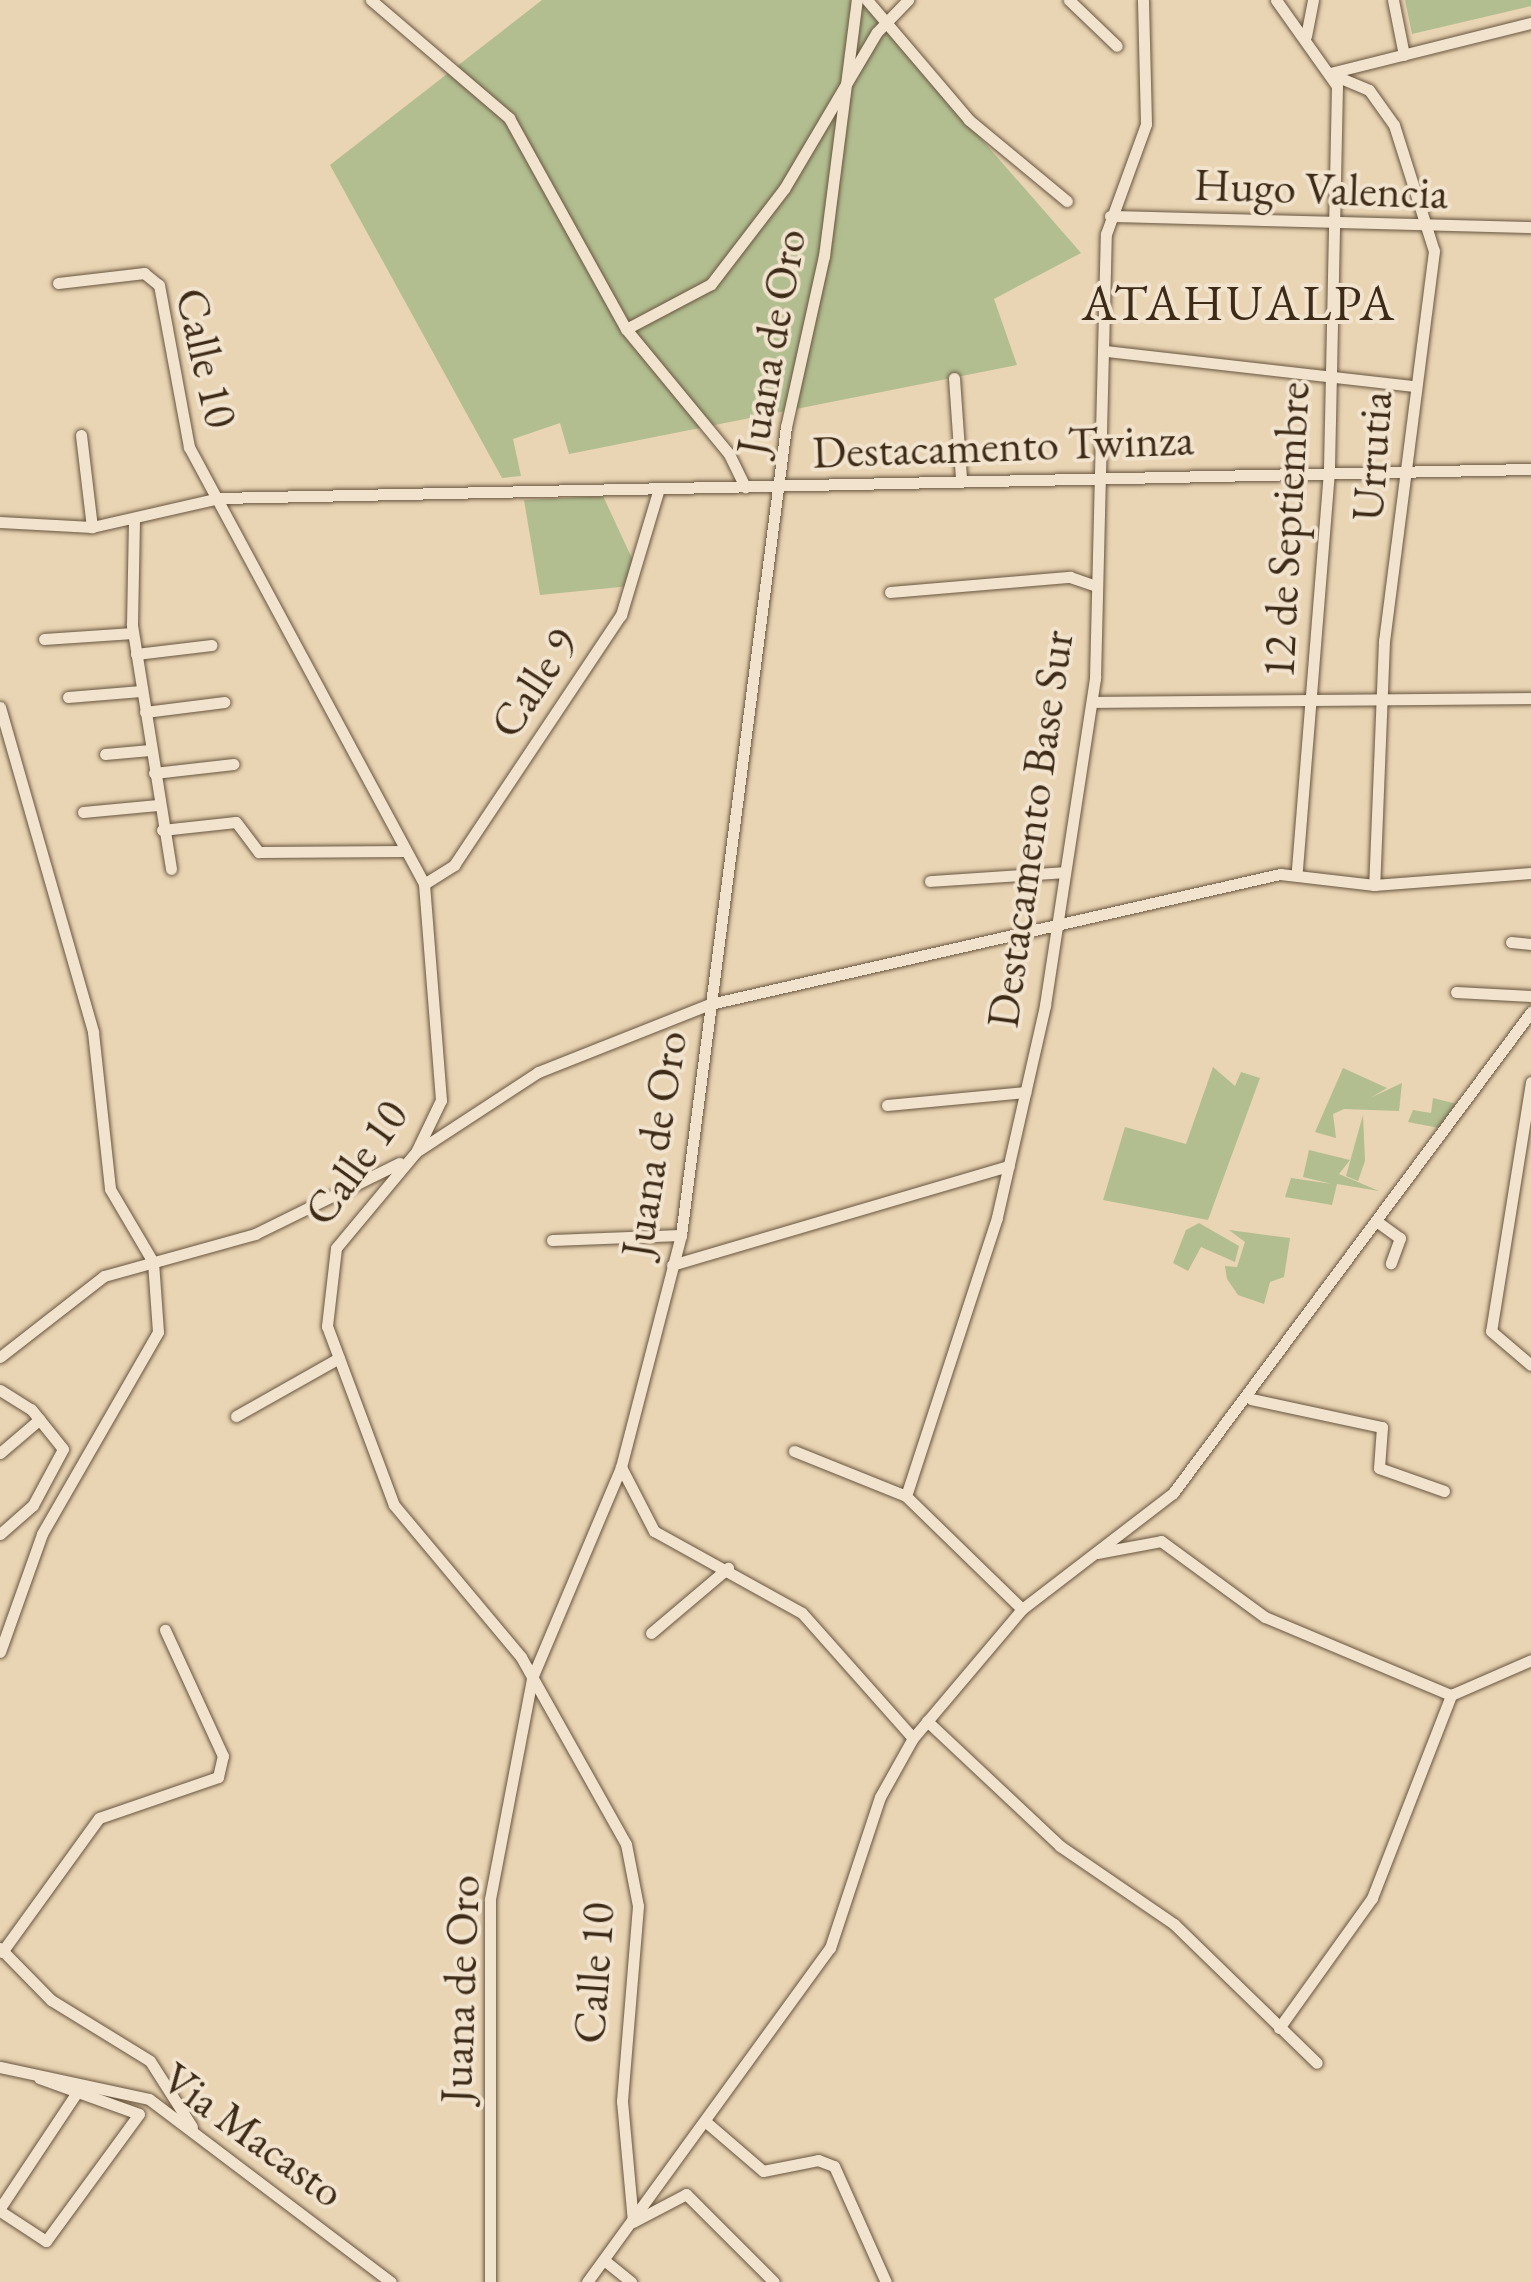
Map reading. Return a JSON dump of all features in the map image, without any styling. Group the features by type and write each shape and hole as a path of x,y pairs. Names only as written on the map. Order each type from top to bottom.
{"street":[{"path":"371,0 509,118 626,329 729,454 745,487"},
{"name":"Juana de Oro","path":"490,2282 490,1899 532,1678 621,1468 680,1235 782,487 857,0"},
{"path":"867,0 970,120 1067,201"},
{"path":"626,329 710,284 784,189 847,80 886,21 908,0"},
{"path":"1070,0 1117,46"},
{"name":"Destacamento Base Sur","path":"906,1496 1009,1166 1058,918 1092,702 1110,216 1146,124 1143,0"},
{"path":"1276,0 1330,73 1531,22"},
{"path":"1306,36 1313,0"},
{"path":"1393,0 1404,55"},
{"name":"12 de Septiembre","path":"1297,873 1329,472 1334,227 1330,73"},
{"name":"Urrutia","path":"1330,73 1369,90 1394,125 1431,229 1433,279 1411,386 1384,697 1374,885"},
{"name":"Hugo Valencia","path":"1110,216 1334,227 1531,227"},
{"name":"Calle 10","path":"58,283 144,273 159,285 183,433 424,884 442,1100 416,1152 330,1261 324,1300 338,1358 394,1505 532,1678 605,1797 636,1882 637,1979 622,2101 633,2222"},
{"path":"1106,352 1331,383 1411,386"},
{"path":"954,378 962,479"},
{"path":"81,435 92,527"},
{"name":"Destacamento Twinza","path":"0,522 92,527 220,498 658,492 962,479 1531,469"},
{"name":"Calle 9","path":"424,884 454,865 621,615 658,492"},
{"path":"134,520 132,633 171,869"},
{"path":"890,592 1070,577 1096,586"},
{"path":"44,640 132,633"},
{"path":"136,654 210,645"},
{"path":"68,696 142,690"},
{"path":"1092,702 1311,696 1531,698"},
{"path":"145,712 224,702"},
{"path":"0,707 93,1032 110,1188 153,1262 156,1341 42,1534 0,1652"},
{"path":"105,754 150,750"},
{"path":"154,773 233,764"},
{"path":"83,812 158,805"},
{"path":"162,830 236,822 258,852 404,851"},
{"path":"930,881 1065,872"},
{"path":"0,1358 74,1293 153,1262 254,1234 350,1194 538,1072 710,1004 1058,918 1297,873 1374,885 1531,872"},
{"path":"1510,942 1531,944"},
{"path":"1456,992 1531,996"},
{"path":"587,2282 830,1948 880,1797 912,1738 1022,1609 1173,1493 1251,1399 1531,1014"},
{"path":"1531,1082 1490,1321 1494,1337 1531,1365"},
{"path":"887,1105 1025,1092"},
{"path":"672,1265 1009,1166"},
{"path":"1379,1223 1400,1238 1391,1262"},
{"path":"552,1240 680,1235"},
{"path":"236,1416 338,1358"},
{"path":"0,1390 40,1418 63,1449 34,1505 0,1534"},
{"path":"1251,1399 1382,1428 1379,1468 1444,1491"},
{"path":"0,1454 40,1418"},
{"path":"794,1451 906,1496 1022,1609"},
{"path":"621,1468 654,1531 728,1568 802,1612 912,1738"},
{"path":"1096,1553 1161,1541 1288,1630 1451,1695"},
{"path":"651,1633 728,1568"},
{"path":"164,1630 224,1756 218,1776 98,1818 1,1950 50,2000 150,2061 194,2131"},
{"path":"1278,2028 1372,1898 1451,1695 1531,1660"},
{"path":"927,1721 1060,1846 1174,1924 1317,2063"},
{"name":"Via Macasto","path":"0,2068 127,2088 194,2131 391,2282"},
{"path":"36,2076 75,2095 139,2114 46,2240 0,2209 75,2095"},
{"path":"706,2122 763,2171 818,2160 834,2166 886,2282"},
{"path":"633,2222 686,2194 774,2282"},
{"path":"604,2260 631,2282"}],"green space":[{"path":"542,0 860,0 1081,253 994,299 1017,365 569,454 560,423 513,439 521,476 502,478 330,165"},
{"path":"1405,0 1531,0 1531,6 1412,34"},
{"path":"603,496 636,567 630,586 540,595 524,500"},
{"path":"1213,1067 1235,1086 1241,1072 1260,1078 1208,1220 1103,1200 1125,1127 1186,1144"},
{"path":"1343,1068 1387,1088 1370,1098 1402,1083 1399,1111 1344,1109 1333,1114 1336,1138 1315,1132"},
{"path":"1433,1098 1457,1104 1439,1128 1408,1122 1413,1110 1431,1113"},
{"path":"1363,1115 1365,1161 1358,1181 1346,1176"},
{"path":"1309,1150 1350,1160 1339,1174 1379,1191 1337,1184 1332,1205 1285,1197 1291,1178 1332,1184 1303,1177"},
{"path":"1199,1223 1239,1246 1235,1262 1201,1247 1188,1271 1173,1263 1186,1230"},
{"path":"1229,1230 1290,1238 1284,1277 1270,1282 1264,1304 1238,1295 1227,1279 1225,1266 1237,1267 1245,1242"}],"district":[{"name":"ATAHUALPA","path":"1239,303"}]}
